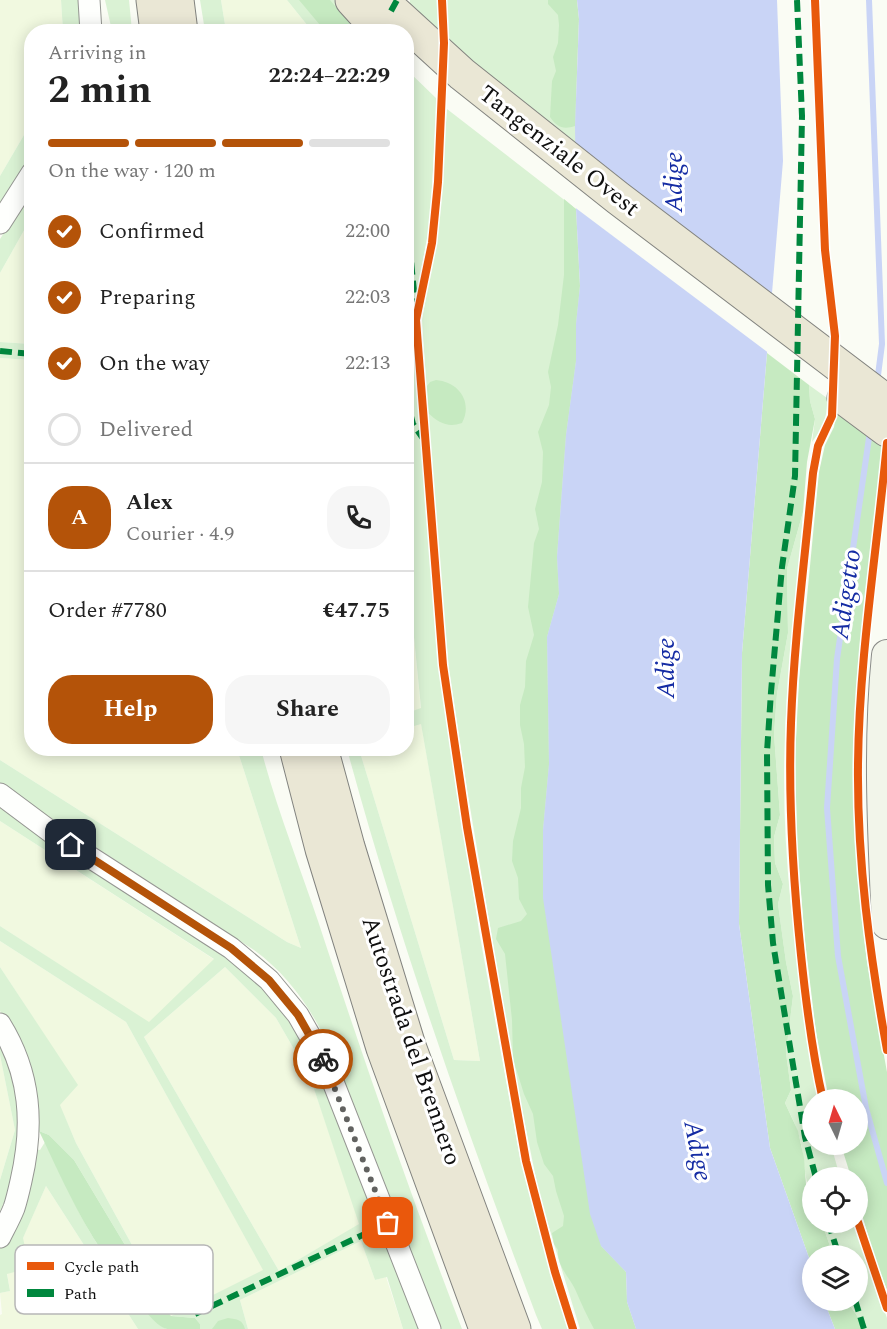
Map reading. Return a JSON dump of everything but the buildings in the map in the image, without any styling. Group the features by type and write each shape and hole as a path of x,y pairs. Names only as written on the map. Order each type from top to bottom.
{"highway":[{"path":"153,0 156,24"},
{"path":"177,0 180,24"},
{"name":"Tangenziale Ovest","path":"352,0 387,17"},
{"name":"Tangenziale Ovest","path":"414,38 618,198 887,402"},
{"name":"Tangenziale Ovest","path":"414,61 492,125 887,430"},
{"name":"Autostrada del Brennero","path":"298,756 322,849 383,1048 486,1329"},
{"name":"Autostrada del Brennero","path":"323,756 348,847 409,1046 514,1329"}],"street":[{"path":"89,0 90,24"},
{"path":"0,223 24,186"},
{"path":"887,655 882,710 887,924"},
{"path":"0,794 51,832 231,948 269,980 298,1015 326,1064 430,1329"},
{"path":"0,1024 21,1071 28,1099 29,1140 15,1207 0,1237"}],"green space":[{"path":"0,0 61,0 63,24 24,24 24,135 0,176"},
{"path":"61,0 81,0 82,24 63,24"},
{"path":"105,0 129,0 131,24 110,24"},
{"path":"200,0 221,0 225,24 204,24"},
{"path":"221,0 287,0 306,24 225,24"},
{"path":"287,0 334,0 358,24 306,24"},
{"path":"299,0 330,0 350,24 319,24"},
{"path":"410,0 438,0 439,40 409,11"},
{"path":"447,0 577,0 576,147 449,48"},
{"path":"548,0 577,0 579,19 575,126 567,128 561,127 550,117 552,81 556,71 553,57 558,43 559,25 558,15 548,4"},
{"path":"414,77 437,99 430,222 414,309"},
{"path":"447,109 576,209 627,1302 636,1329 580,1329 540,1198 515,1075 467,789 449,670 435,519 422,320 438,228"},
{"path":"24,135 24,174 0,212 0,176"},
{"path":"564,199 576,209 580,286 576,324 576,361 566,435 557,556 559,594 547,637 549,764 543,830 601,1246 626,1272 627,1302 636,1329 594,1329 559,1261 552,1233 563,1226 564,1216 553,1176 544,1164 537,1142 533,1114 513,1059 512,1020 505,954 496,939 498,928 521,921 527,914 519,899 518,878 512,861 525,767 520,705 525,687 526,661 534,635 528,607 534,543 539,529 535,509 542,482 543,452 538,432 549,405 551,387 548,372 558,325 564,275"},
{"path":"24,202 24,230 0,273 0,239"},
{"path":"24,230 24,344 0,342 0,273"},
{"path":"0,342 24,344 24,360 0,358"},
{"path":"414,345 441,677 479,931 520,1158 568,1329 542,1329 536,1315 484,1175 411,963 349,756 361,756 454,1060 480,1061 421,724 414,726 414,710 421,708 414,638"},
{"path":"767,353 809,385 815,419 807,462 803,512 787,569 788,633 777,694 774,734 780,815 774,837 775,863 783,884 778,904 793,996 786,1053 791,1090 785,1103 798,1131 804,1158 802,1233 825,1233 830,1245 804,1245 770,1148 739,924 742,653"},
{"path":"0,358 24,360 24,756 239,756 301,948 287,942 0,760"},
{"path":"436,380 451,385 462,394 466,408 462,423 444,424 428,413 427,386"},
{"path":"809,385 827,398 824,422 812,442 815,419"},
{"path":"837,406 883,442 860,674 855,757 860,901 867,962 887,1072 887,1290 867,1233 868,1167 848,1167 844,1155 868,1155 868,1089 827,1089 816,1032 797,844 795,757 799,681 819,472 825,445 834,427"},
{"path":"803,512 788,679 784,779 790,900 817,1089 802,1089 802,1148 785,1103 791,1090 786,1053 793,996 778,904 783,884 775,863 774,837 780,815 774,734 777,694 788,633 787,569"},
{"path":"414,638 421,709 414,711"},
{"path":"421,723 480,1061 454,1060 361,756 414,756 414,726"},
{"path":"239,756 263,756 370,1075 462,1329 437,1329 392,1214 345,1083 317,1023 300,996 279,971 254,950 0,785 0,760 287,942 301,948"},
{"path":"0,804 265,983 313,1052 423,1329 403,1329 387,1277 375,1280 361,1241 240,1300 248,1329 200,1329 200,1324 195,1318 171,1316 175,1314 213,1314 213,1295 263,1270 126,1022 0,941 0,926 149,1022 214,959 0,821","holes":["225,967 276,1018 310,1077 359,1224 279,1271 144,1037"]},
{"path":"0,821 215,960 149,1023 0,926"},
{"path":"0,941 126,1022 264,1271 213,1296 213,1245 132,1245 76,1143 59,1104 77,1085 0,967"},
{"path":"0,967 78,1085 60,1105 76,1143 132,1245 125,1245 74,1160 49,1135 39,1131 35,1101 0,1011"},
{"path":"225,967 276,1018 310,1077 360,1224 279,1271 144,1037"},
{"path":"0,1035 24,1106 15,1179 0,1211 0,1180 15,1130 0,1055"},
{"path":"0,1055 15,1130 0,1180"},
{"path":"39,1131 49,1135 74,1160 125,1245 98,1245"},
{"path":"45,1142 79,1212 98,1245 84,1245 46,1186 23,1238 24,1245 15,1245 15,1272 7,1274 10,1291 0,1293 0,1248 35,1149 40,1150"},
{"path":"803,1155 834,1155 837,1167 805,1167"},
{"path":"46,1186 84,1245 20,1245"},
{"path":"825,1233 857,1233 861,1245 830,1245"},
{"path":"361,1241 375,1280 386,1277 403,1329 248,1329 240,1300"},
{"path":"15,1255 15,1314 128,1314 138,1329 0,1329 0,1315 2,1314 0,1293 10,1291 7,1273"},
{"path":"868,1265 887,1318 887,1329 866,1329 854,1311 868,1311"},
{"path":"828,1311 854,1311 866,1329 835,1329"},
{"path":"128,1314 149,1314 167,1329 138,1329"},
{"path":"148,1314 169,1314 195,1318 200,1324 200,1329 167,1329"},
{"path":"228,1318 239,1320 245,1329 212,1329 218,1321"}],"water":[{"name":"Adige","path":"577,0 777,0 783,161 742,653 739,924 770,1148 804,1245 802,1245 802,1311 828,1311 835,1329 636,1329 627,1302 626,1272 601,1246 590,1214 543,898 543,830 549,764 547,637 559,594 557,557 566,435 576,361 576,324 580,286 575,126 579,19"}],"pier":[{"path":"573,145 774,303 770,354 573,206"}],"waterway":[{"name":"Adigetto","path":"869,0 882,344 877,383"},
{"name":"Adigetto","path":"870,431 837,659 827,808 838,956 866,1108 887,1183"}],"marked path":[{"path":"391,11 397,0"},
{"path":"797,0 802,116 795,476 782,567 767,752 768,885 773,943 805,1137 813,1167"},
{"path":"414,292 415,302"},
{"path":"0,351 24,353"},
{"path":"414,425 424,440"},
{"path":"213,1306 388,1223"},
{"path":"832,1233 835,1245"},
{"path":"858,1311 864,1329"}],"cycle path":[{"path":"442,0 444,43 438,182 432,243 416,320 443,665 467,827 526,1161 555,1272 573,1329"},
{"path":"815,0 825,250 835,336 832,416 818,446 813,473 800,598 792,692 790,781 801,955 821,1089"},
{"path":"887,443 865,644 858,765 862,873 875,979 887,1050"},
{"path":"862,1233 887,1308"}],"way so far":[{"path":"323,1059 388,1223"}],"route":[{"path":"71,845 231,948 269,980 298,1015 323,1059"}]}
